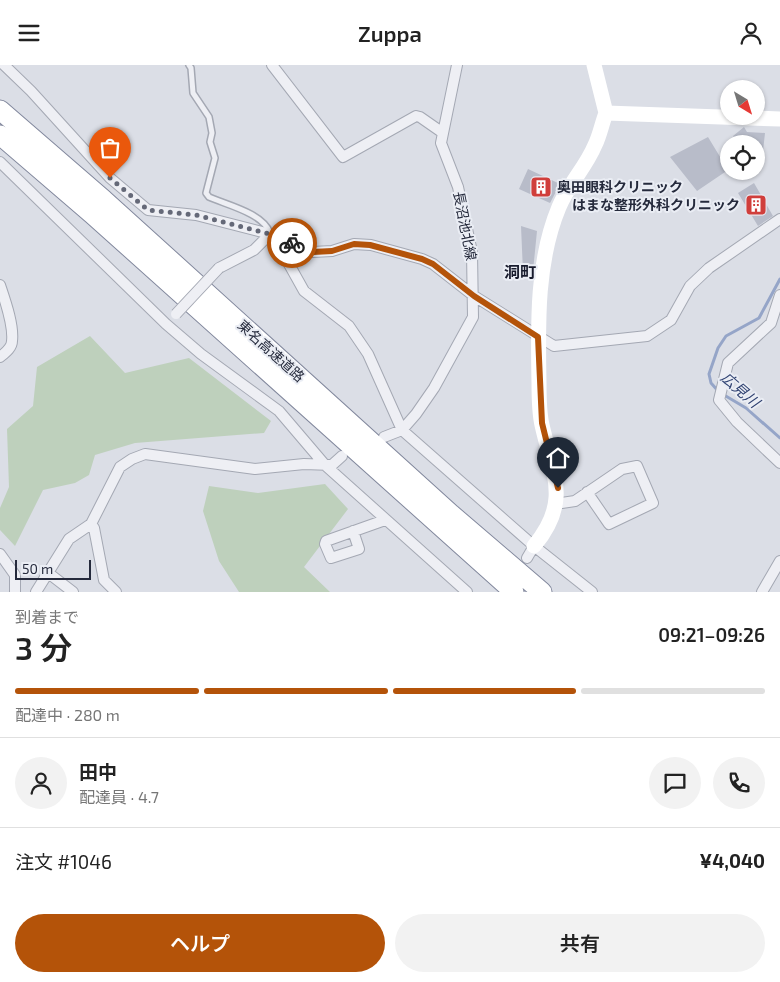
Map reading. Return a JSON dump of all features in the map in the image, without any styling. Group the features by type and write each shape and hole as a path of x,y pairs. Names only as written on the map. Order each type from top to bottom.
{"highway":[{"name":"東名高速道路","path":"0,110 111,206 451,514 542,592"},
{"name":"東名高速道路","path":"0,135 92,214 431,520 514,592"}],"street":[{"path":"4,65 31,91 110,178 148,210 196,215 274,235 313,252 332,251 354,244 370,245 422,259 433,264 474,296 554,346 647,336 671,320 690,286 709,268 780,219"},
{"path":"272,65 343,157 416,116 442,133"},
{"name":"長沼池北線","path":"402,430 434,388 473,317 472,251 458,187 440,143 457,65"},
{"path":"530,552 546,531 558,488 542,423 538,337 539,305 548,245 559,207 595,146 606,113 594,65"},
{"path":"606,113 780,119"},
{"path":"0,162 166,324 201,354 279,411 325,465 467,592"},
{"path":"166,324 219,268 254,250 274,235"},
{"path":"274,235 304,291 349,326 368,354 402,430 530,552 592,592"},
{"path":"0,285 7,307 13,342 0,357"},
{"path":"780,295 771,323 728,363 719,401 737,422 780,463"},
{"path":"384,437 402,430"},
{"path":"36,592 69,539 91,524 120,467 132,459 145,454 255,469 304,464 332,465 342,456"},
{"path":"555,503 575,501 587,492 622,469 637,466 653,503 609,523 587,492"},
{"path":"353,531 385,519"},
{"path":"91,524 94,528 104,580 116,592"},
{"path":"0,554 15,575 15,592"},
{"path":"762,592 780,561"},
{"path":"47,572 73,592"}],"lane":[{"path":"189,65 192,68 193,93 209,117 212,133 210,142 215,158 206,193 209,197 260,219 274,235"}],"green space":[{"path":"90,336 125,373 189,358 271,421 264,433 135,443 95,455 89,475 75,483 43,490 15,546 0,530 0,508 9,487 7,429 33,406 37,367"},
{"path":"325,484 348,509 304,567 330,592 239,592 219,561 203,511 209,486 258,493"}],"building":[{"path":"744,127 747,132 765,133 765,135 734,135"},
{"path":"708,137 720,157 720,175 697,191 670,157"},
{"name":"奥田眼科クリニック","path":"528,169 560,184 550,203 519,189"},
{"name":"はまな整形外科クリニック","path":"754,183 773,216 758,226 738,193"},
{"path":"521,226 537,231 533,271 523,272"}],"waterway":[{"name":"広見川","path":"780,279 759,318 726,336 718,348 709,374 711,383 719,392 746,408 780,438"}],"way so far":[{"path":"110,178 148,210 196,215 270,234 292,243"}],"place":[{"name":"奥田眼科クリニック","path":"541,187"},
{"name":"はまな整形外科クリニック","path":"756,205"}],"district":[{"name":"洞町","path":"520,272"}],"route":[{"path":"292,243 313,252 332,251 354,244 370,245 422,259 433,264 474,296 538,337 542,423 558,488"}]}
